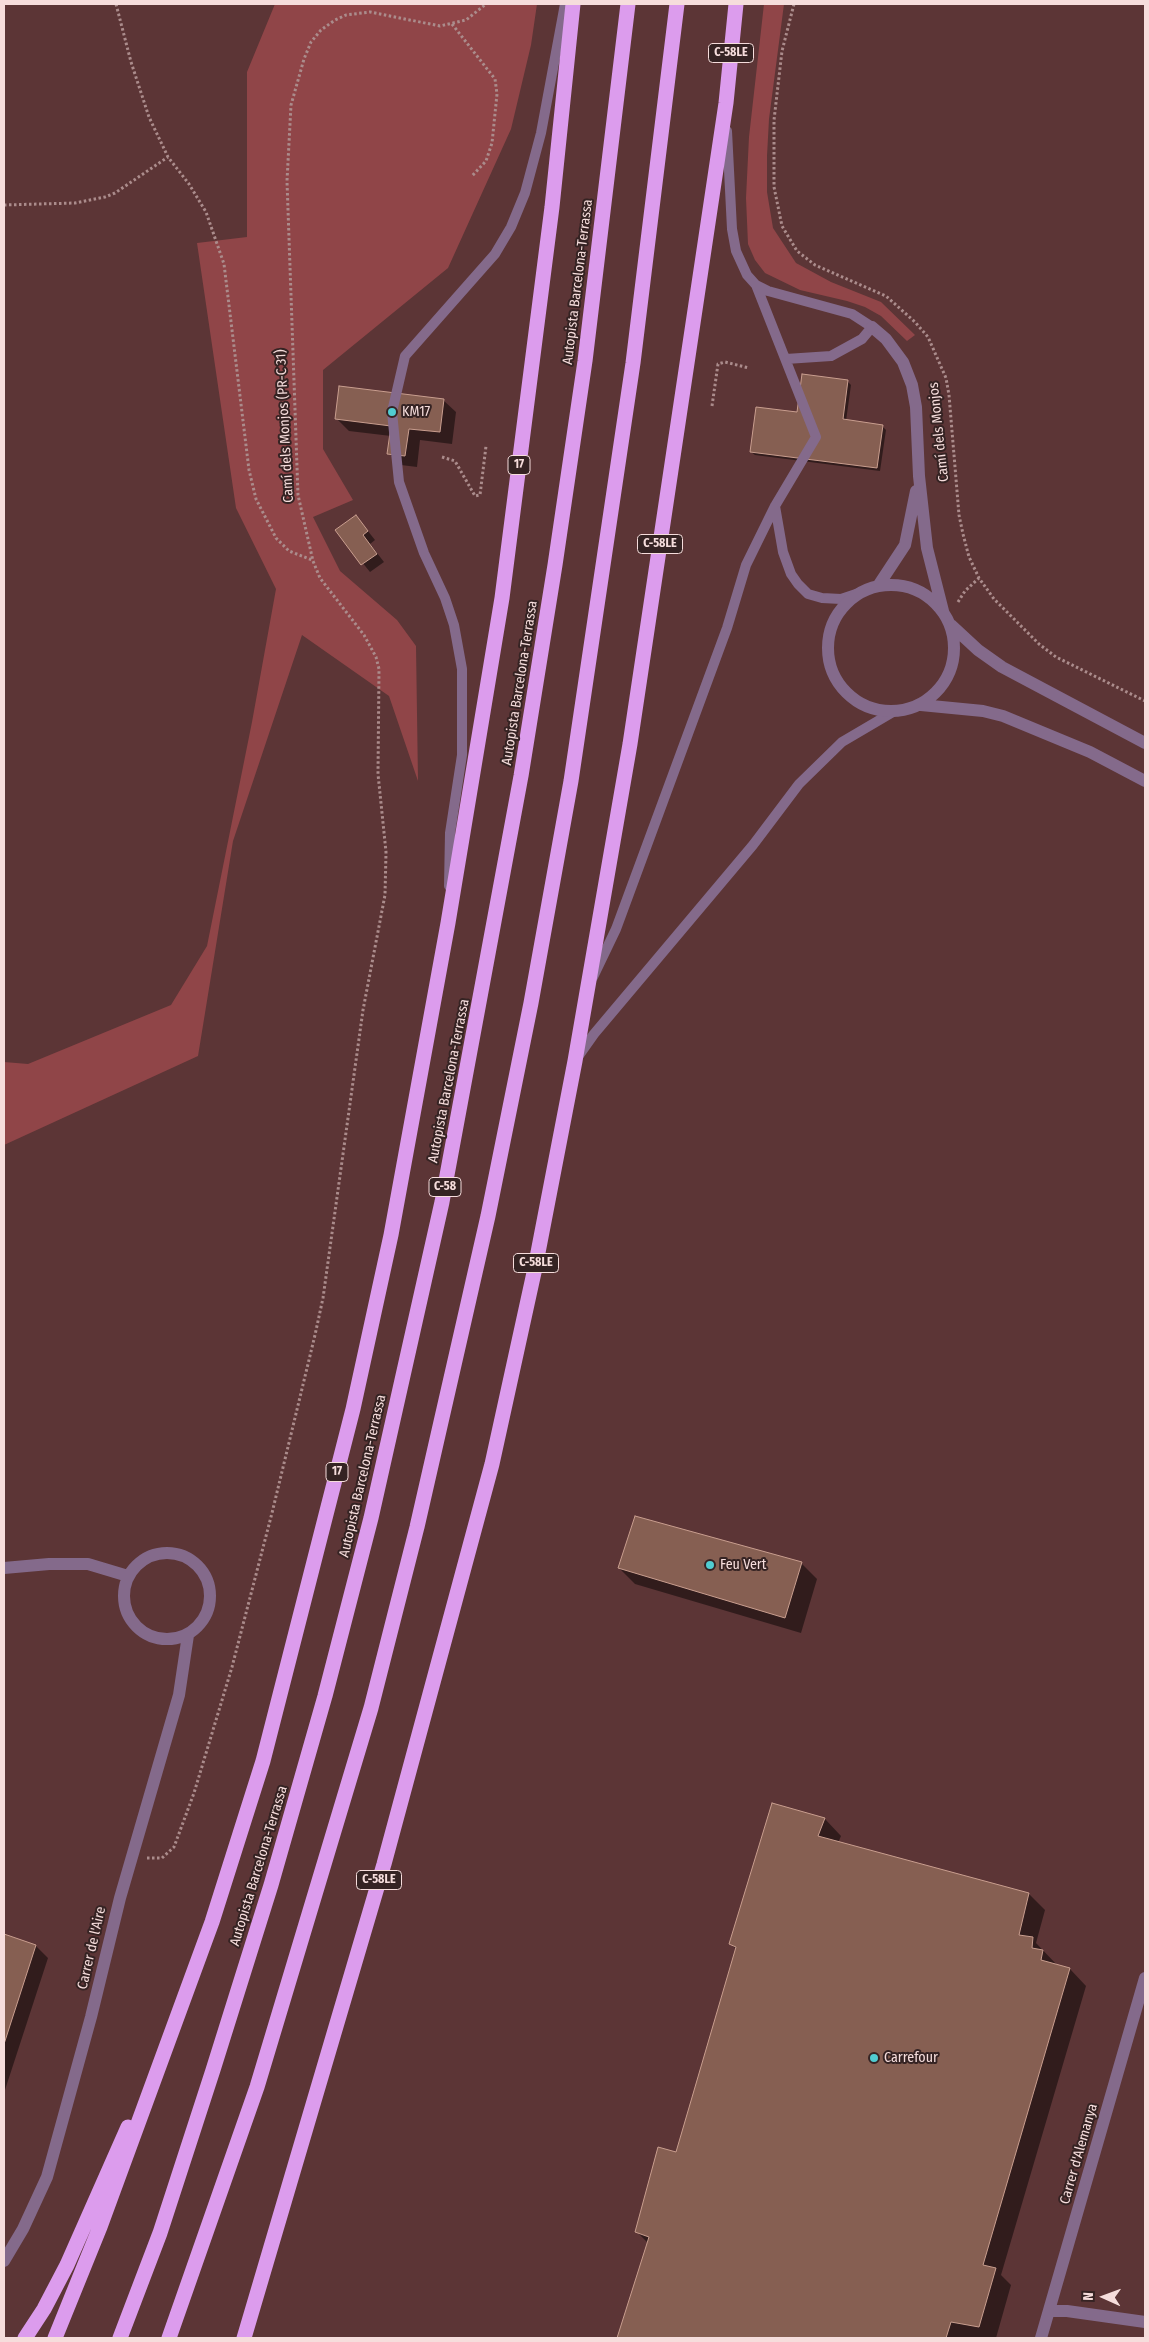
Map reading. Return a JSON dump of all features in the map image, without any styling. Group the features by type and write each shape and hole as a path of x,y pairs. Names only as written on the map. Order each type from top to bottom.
{"highway":[{"name":"17","path":"181,2010 212,1922 263,1761 353,1409 391,1235 448,923 502,598 552,208 572,4"},
{"name":"Autopista Barcelona-Terrassa","path":"120,2338 160,2233 213,2070 271,1885 325,1696 371,1518 442,1202 522,776 555,565 585,361 628,4"},
{"path":"169,2338 257,2088 371,1708 417,1527 488,1216 531,1003 575,753 633,363 677,4"},
{"name":"C-58LE","path":"244,2338 384,1864 492,1464 535,1268 576,1061 630,744 726,103 736,4"},
{"path":"25,2338 67,2265 181,2010"},
{"path":"55,2338 100,2227 181,2010"},
{"path":"249,2338 257,2294"}],"street":[{"path":"872,327 886,340 903,362 912,385 916,407 919,476 927,548 955,645 952,666 937,692 920,705"},
{"path":"878,586 905,544 919,476"},
{"path":"1145,743 1002,667 978,650 947,618 937,604 920,591 899,585 878,586 859,593 841,609 835,619 828,642 830,666 849,696 869,708 892,712 920,705 983,711 1003,716 1090,752 1145,781"},
{"path":"164,1552 186,1556 195,1562 208,1581 210,1602 201,1623 188,1635 172,1640 157,1639 146,1634 135,1625 126,1611 123,1595 128,1576 140,1562 150,1555 164,1552"},
{"path":"4,1568 49,1564 88,1564 128,1576"},
{"name":"Carrer de l'Aire","path":"4,2261 23,2229 46,2177 89,2026 131,1858 179,1695 188,1635"},
{"name":"Carrer d'Alemanya","path":"1041,2338 1145,1978"},
{"path":"1049,2311 1067,2311 1145,2322"}],"lane":[{"path":"448,923 450,834 462,755 462,669 454,625 445,598 424,553 399,482 392,412 405,356 495,254 510,227 525,193 541,133 565,4"},
{"path":"589,984 616,929 727,628 746,565 774,506 816,437 756,285 747,275 736,251 729,196 726,103"},
{"path":"756,285 783,296 852,314 872,327 862,339 831,356 786,359"},
{"path":"774,506 783,552 791,574 798,584 808,594 822,598 841,599 859,593"},
{"path":"576,1061 594,1034 753,845 799,784 842,742 892,712"}],"path":[{"path":"116,4 141,94 168,157 189,184 206,212 224,264 249,470 256,499 276,538 289,551 313,561"},
{"name":"Camí dels Monjos (PR-C 31)","path":"131,1858 162,1858 174,1847 194,1794 232,1666 316,1335 328,1268 363,1010 384,896 386,852 378,774 379,669 368,640 320,578 313,561 298,495 287,151 291,105 311,42 321,30 346,15 370,12 440,26 466,20 486,4"},
{"name":"Camí dels Monjos","path":"794,4 782,51 775,112 774,187 778,214 788,238 797,251 815,265 886,296 915,322 931,343 946,378 950,395 959,515 970,557 979,578 1004,610 1039,644 1056,657 1145,701"},
{"path":"452,24 495,79 496,86 492,144 486,161 472,176"},
{"path":"4,205 75,203 105,197 115,193 168,157"},
{"path":"712,406 718,364 726,362 749,368"},
{"path":"442,457 455,461 470,490 476,496 480,495 486,446"},
{"path":"947,618 965,591 979,578"}],"shaded area":[{"path":"275,4 537,4 531,45 511,129 448,268 323,370 323,449 353,500 313,517 340,571 397,620 416,646 418,781 389,696 302,635 233,841 198,1056 4,1145 4,1062 28,1064 171,1005 207,946 252,722 276,589 236,508 197,243 247,237 247,72"},
{"path":"764,4 784,4 769,119 767,156 767,192 773,228 796,263 831,282 881,302 915,335 907,341 881,316 865,307 800,290 765,273 755,260 748,244 746,198 749,137"}],"building":[{"path":"802,374 848,380 843,419 883,425 877,468 750,452 756,407 797,412"},
{"path":"339,386 444,399 440,432 409,429 405,456 387,454 391,426 335,419"},
{"path":"356,515 368,531 363,535 377,554 361,565 335,530"},
{"name":"Feu Vert","path":"635,1516 802,1562 785,1618 618,1568"},
{"name":"Carrefour","path":"772,1803 825,1818 818,1836 1029,1893 1019,1935 1033,1937 1032,1948 1043,1950 1041,1960 1070,1968 983,2265 996,2268 979,2327 951,2322 946,2338 617,2338 649,2237 635,2232 658,2147 676,2152 736,1947 729,1944"},
{"path":"4,1934 36,1945 4,2044"}],"place":[{"name":"KM17","path":"392,412"},
{"name":"Feu Vert","path":"710,1565"},
{"name":"Carrefour","path":"874,2058"}]}
